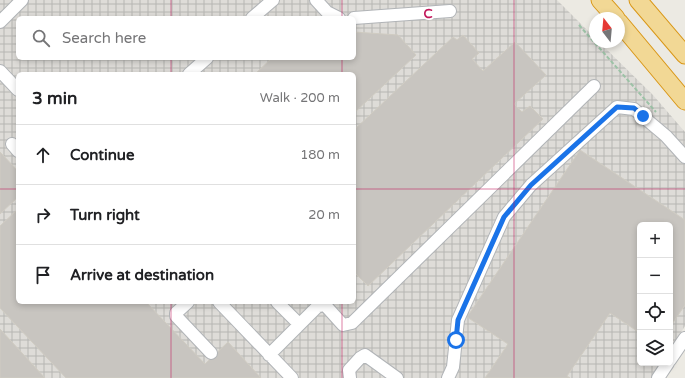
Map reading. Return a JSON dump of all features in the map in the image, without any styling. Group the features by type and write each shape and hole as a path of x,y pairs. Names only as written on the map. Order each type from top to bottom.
{"highway":[{"path":"641,2 685,55"},
{"path":"608,10 685,101"}],"street":[{"path":"0,22 22,0"},
{"path":"254,16 273,0"},
{"path":"316,0 327,12 335,16"},
{"path":"356,18 450,11"},
{"path":"191,72 205,60"},
{"path":"0,71 16,88"},
{"path":"269,354 299,324 322,304 325,305 343,325 352,323 594,86"},
{"path":"448,378 453,367 458,320 476,278 504,217 531,185 617,107 634,108 666,136 685,157"},
{"path":"186,304 176,313 176,316 211,353"},
{"path":"221,304 292,378"},
{"path":"279,304 299,324"},
{"path":"673,356 685,338"},
{"path":"350,378 349,370 360,358 365,355 397,378"},
{"path":"658,378 666,366"}],"path":[{"path":"579,25 656,112"}],"shaded area":[{"path":"0,0 557,0 589,32 589,48 605,48 653,95 685,132 685,326 673,345 673,222 637,222 637,366 660,366 653,378 0,378"}],"building":[{"path":"356,32 398,35 416,55 356,111 356,72 257,72 270,60 356,60"},
{"path":"463,35 479,53 472,59 483,71 515,42 546,75 514,104 522,112 530,106 543,119 368,286 356,274 356,128 453,37 457,40"},
{"path":"580,150 685,220 685,305 673,323 673,222 637,222 637,331 610,313 567,376 570,378 485,378 508,344 467,317"},
{"path":"0,152 16,169 16,199 0,214"},
{"path":"16,211 16,304 148,304 205,364 228,342 261,378 66,378 0,308 0,226"},
{"path":"0,329 45,378 0,378"}],"route":[{"path":"456,340 458,320 478,271 504,217 531,185 617,107 634,108 643,116"}]}
